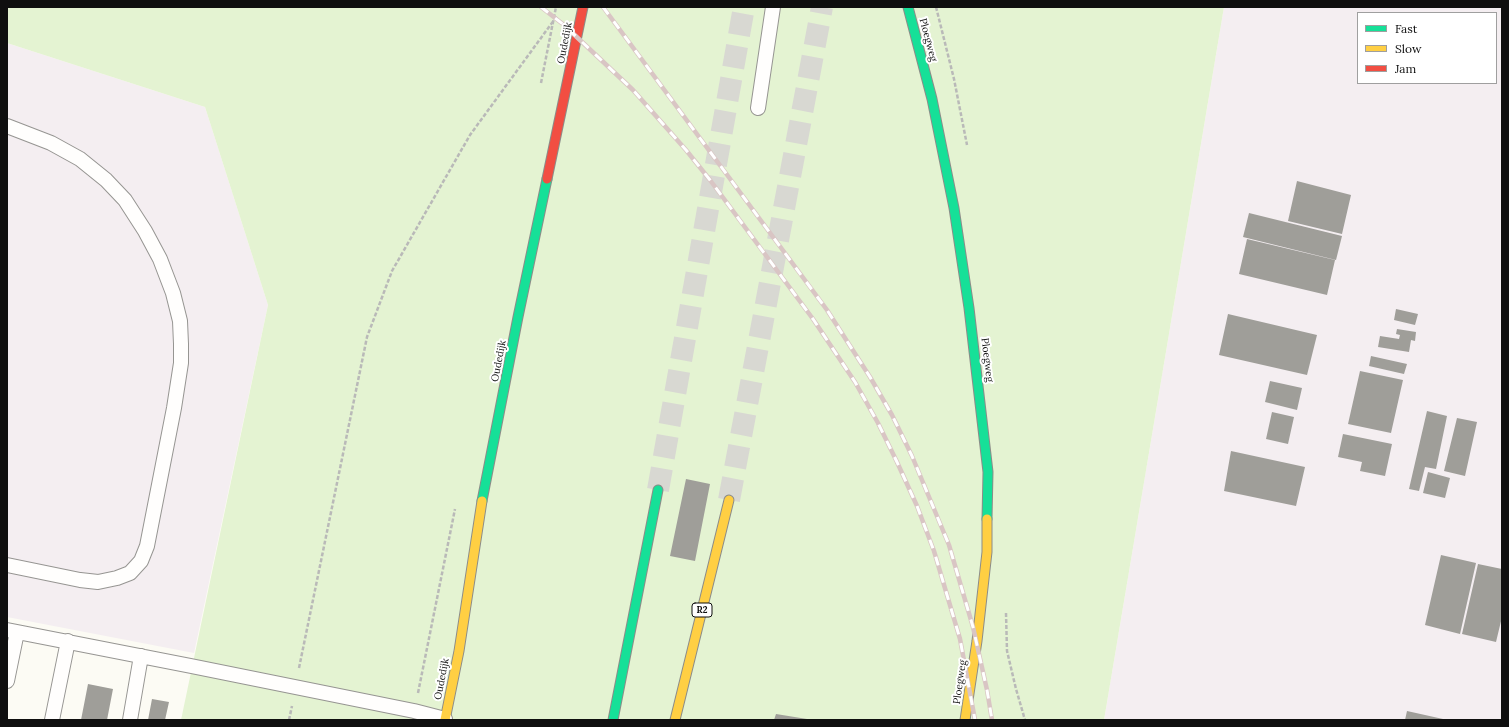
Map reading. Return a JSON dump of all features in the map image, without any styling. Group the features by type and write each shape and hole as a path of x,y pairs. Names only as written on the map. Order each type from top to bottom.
{"main road":[{"name":"Oudedijk","path":"445,719 459,651 481,508 518,317 583,7"},
{"name":"Ploegweg","path":"908,7 932,99 954,208 970,316 988,472 986,552 965,720"},
{"path":"613,720 658,490"},
{"name":"R2","path":"675,720 729,500"}],"lane":[{"path":"758,108 773,7"},
{"path":"7,126 51,143 80,159 106,180 125,200 160,259 173,293 180,322 181,363 174,408 147,546 141,561 130,572 117,578 98,582 80,580 7,565"},
{"path":"7,681 12,631 296,687 414,711 445,719"},
{"path":"52,720 68,641"},
{"path":"130,720 140,656"}],"path":[{"path":"289,720 367,337 392,271 470,135 554,17 559,14"}],"shaded area":[{"path":"1224,7 1502,7 1502,720 1104,720"},
{"path":"7,43 205,107 268,305 194,653 7,617"}],"green space":[{"path":"7,7 1224,7 1104,720 181,720 268,305 205,107 7,43"}],"building":[{"path":"1297,181 1351,195 1342,234 1288,221"},
{"path":"1249,213 1342,236 1336,260 1243,237"},
{"path":"1247,239 1335,260 1327,295 1239,274"},
{"path":"1396,309 1418,314 1415,325 1394,320"},
{"path":"1228,314 1317,335 1307,375 1219,355"},
{"path":"1397,329 1416,332 1415,341 1411,340 1409,352 1378,347 1380,336 1399,339 1400,335 1396,334"},
{"path":"1371,356 1407,364 1404,374 1369,366"},
{"path":"1360,371 1403,380 1391,433 1348,424"},
{"path":"1270,381 1302,388 1297,410 1265,402"},
{"path":"1427,411 1447,416 1436,469 1425,467 1419,491 1409,489"},
{"path":"1272,412 1294,417 1288,444 1266,439"},
{"path":"1457,418 1477,422 1465,476 1444,471"},
{"path":"1343,434 1392,444 1385,476 1360,471 1362,462 1338,457"},
{"path":"1231,451 1305,467 1296,506 1224,491"},
{"path":"1428,472 1450,478 1445,498 1423,493"},
{"path":"686,479 710,484 695,561 670,556"},
{"path":"1441,555 1476,563 1460,634 1425,625"},
{"path":"1478,564 1502,569 1502,617 1496,642 1462,634"},
{"path":"88,684 113,689 107,720 81,720"},
{"path":"152,699 169,702 165,720 148,720"},
{"path":"1407,711 1443,719 1443,720 1405,720"},
{"path":"776,714 807,719 807,720 774,720"}],"tunnel":[{"path":"658,490 744,7"},
{"path":"729,500 822,7"}],"railway":[{"path":"541,7 564,25 633,90 686,150 813,319 855,382 878,423 897,462 917,506 934,551 960,639 975,720"},
{"path":"603,7 827,310 870,377 892,415 912,456 949,545 973,627 992,720"}],"traffic: fast":[{"path":"908,7 932,99 954,208 969,308 988,472 987,519"},
{"path":"482,501 547,179"},
{"path":"613,720 658,490"}],"traffic: slow":[{"path":"675,720 729,500"},
{"path":"445,720 459,651 482,501"},
{"path":"965,720 977,641 987,552 987,519"}],"traffic: jam":[{"path":"547,179 583,7"}]}
